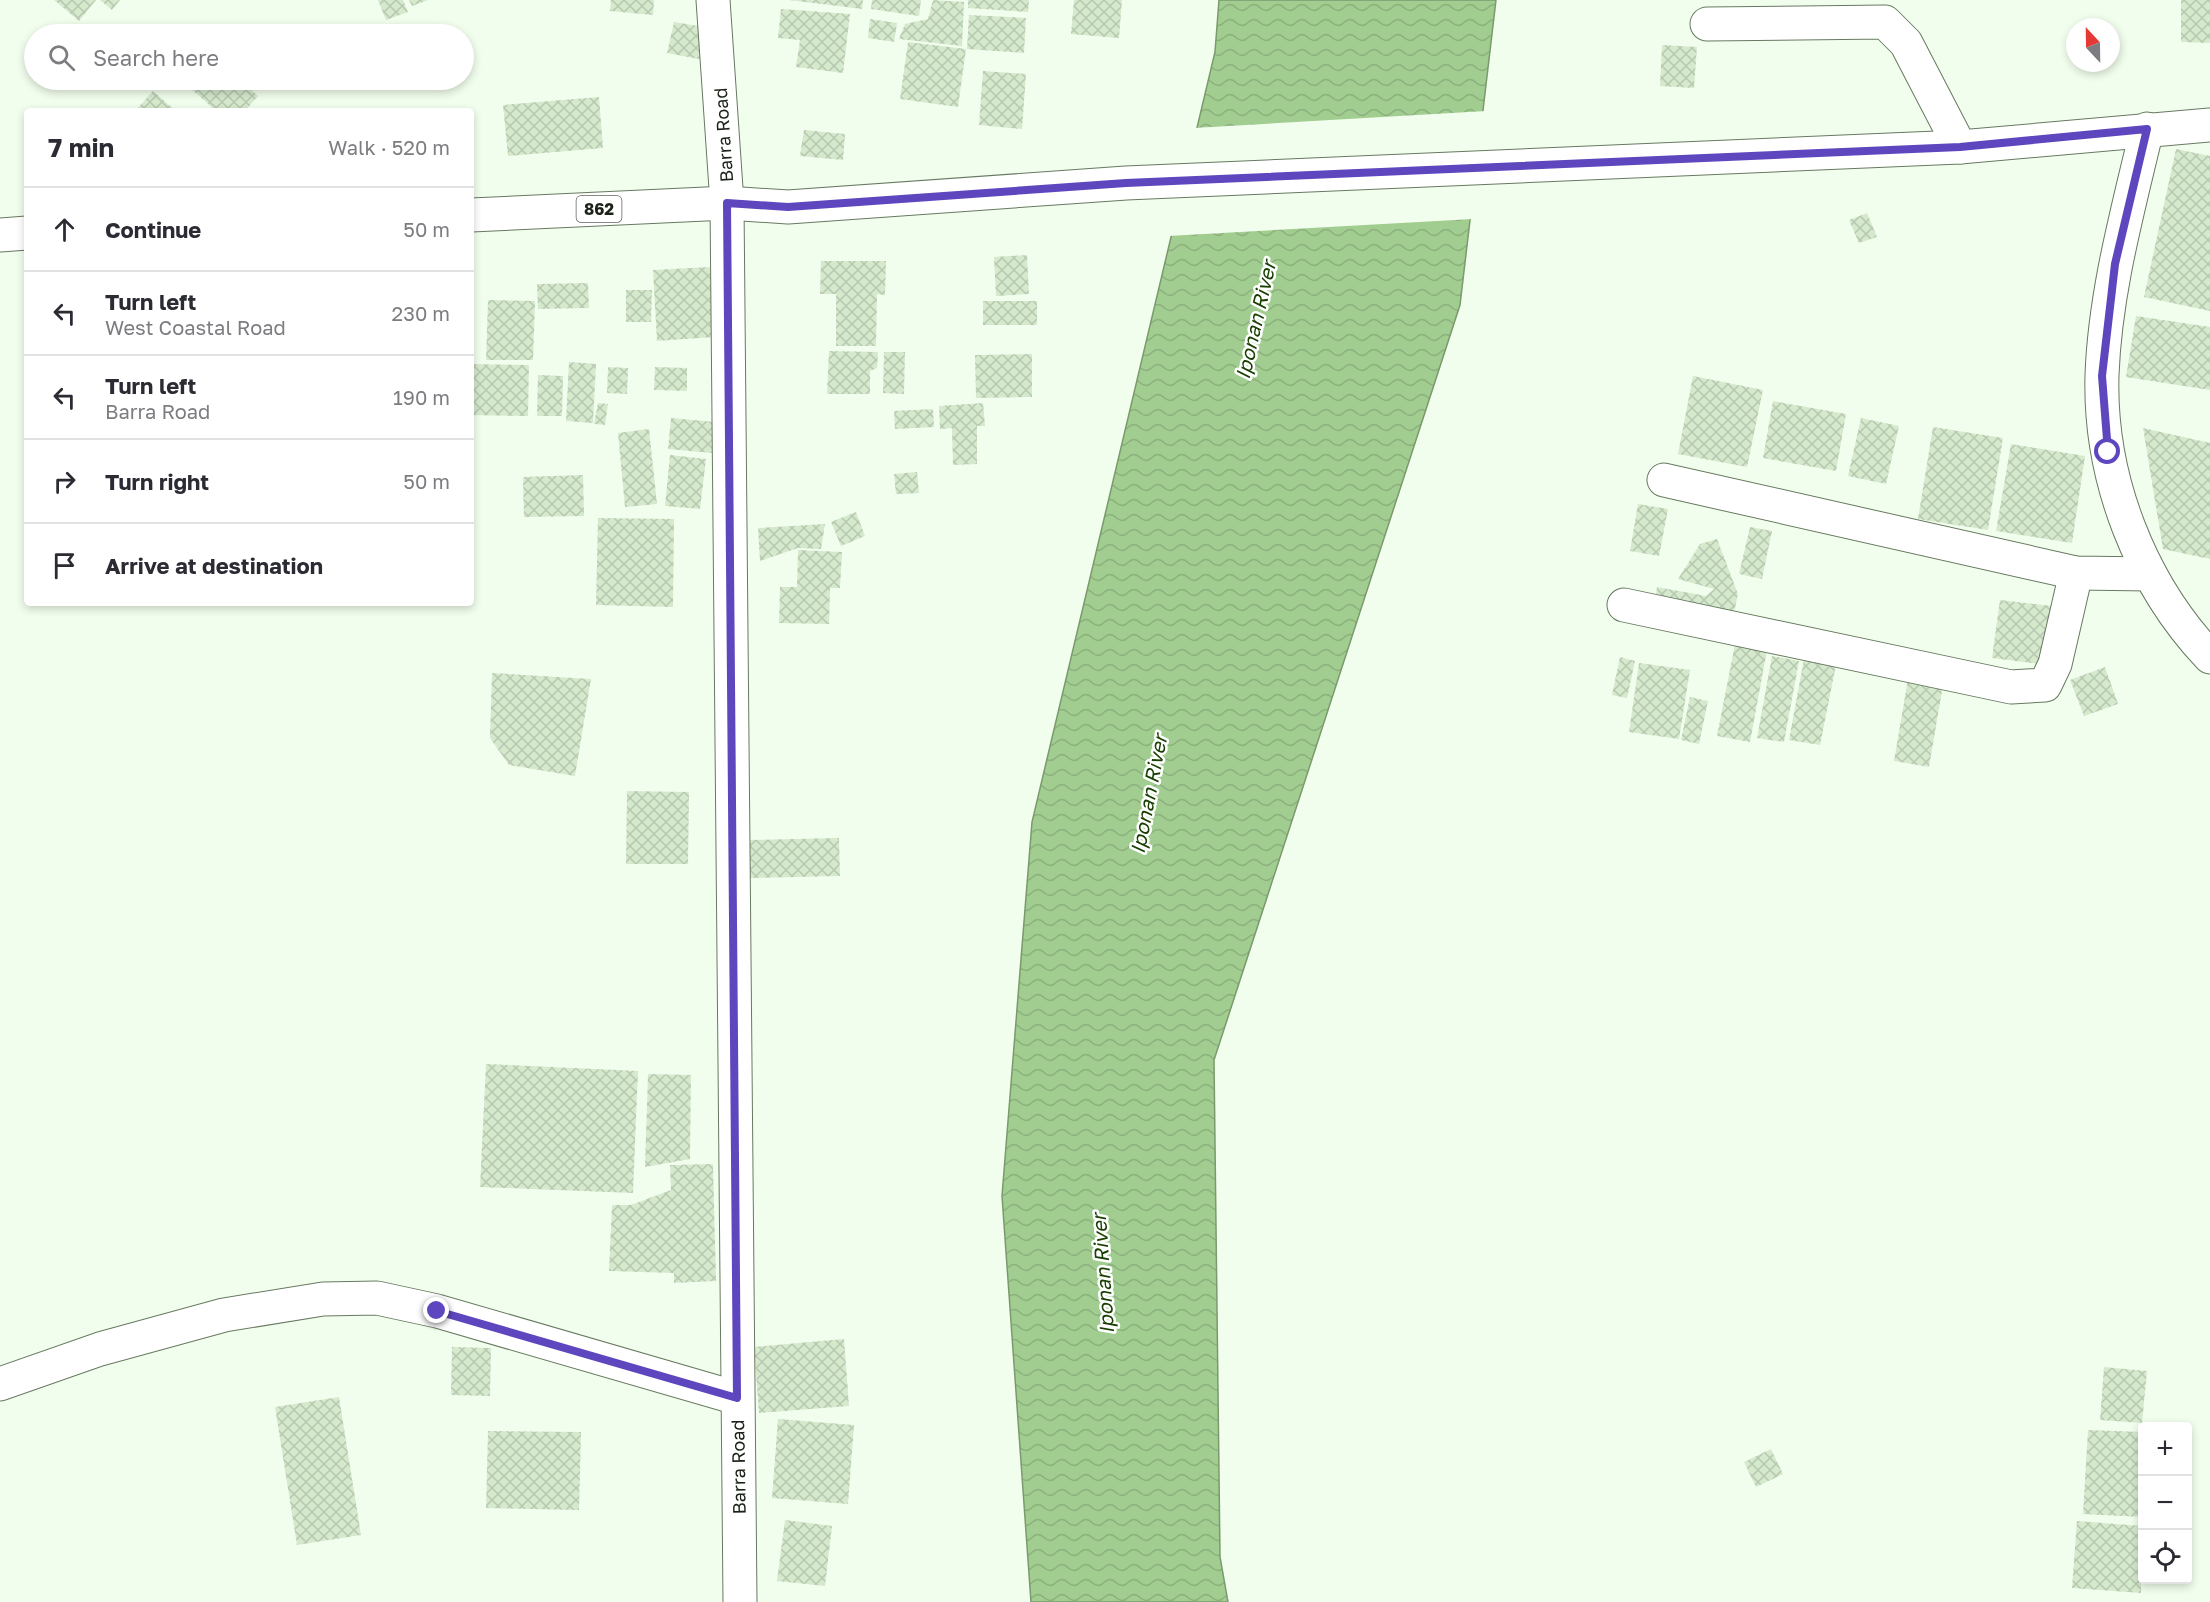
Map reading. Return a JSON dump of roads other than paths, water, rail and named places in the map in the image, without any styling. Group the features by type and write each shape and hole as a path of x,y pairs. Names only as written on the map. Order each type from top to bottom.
{"street":[{"name":"Barra Road","path":"713,0 727,203 740,1602"},
{"path":"1707,24 1885,22 1906,44 1960,147"},
{"name":"862","path":"474,215 727,203 788,207 1126,183 1960,147 2147,129 2210,126"},
{"path":"2147,129 2115,264 2102,376 2108,452 2122,512 2150,574 2184,629 2210,657"},
{"path":"0,235 24,233"},
{"path":"1664,480 2076,573 2150,574"},
{"path":"1624,605 2011,687 2044,684 2055,664 2076,573"},
{"path":"0,1384 100,1349 224,1315 323,1299 377,1298 437,1311 737,1398"}],"water":[{"name":"Iponan River","path":"1219,0 1496,0 1460,305 1214,1060 1220,1557 1228,1602 1031,1602 1002,1196 1032,822 1215,52"}]}
